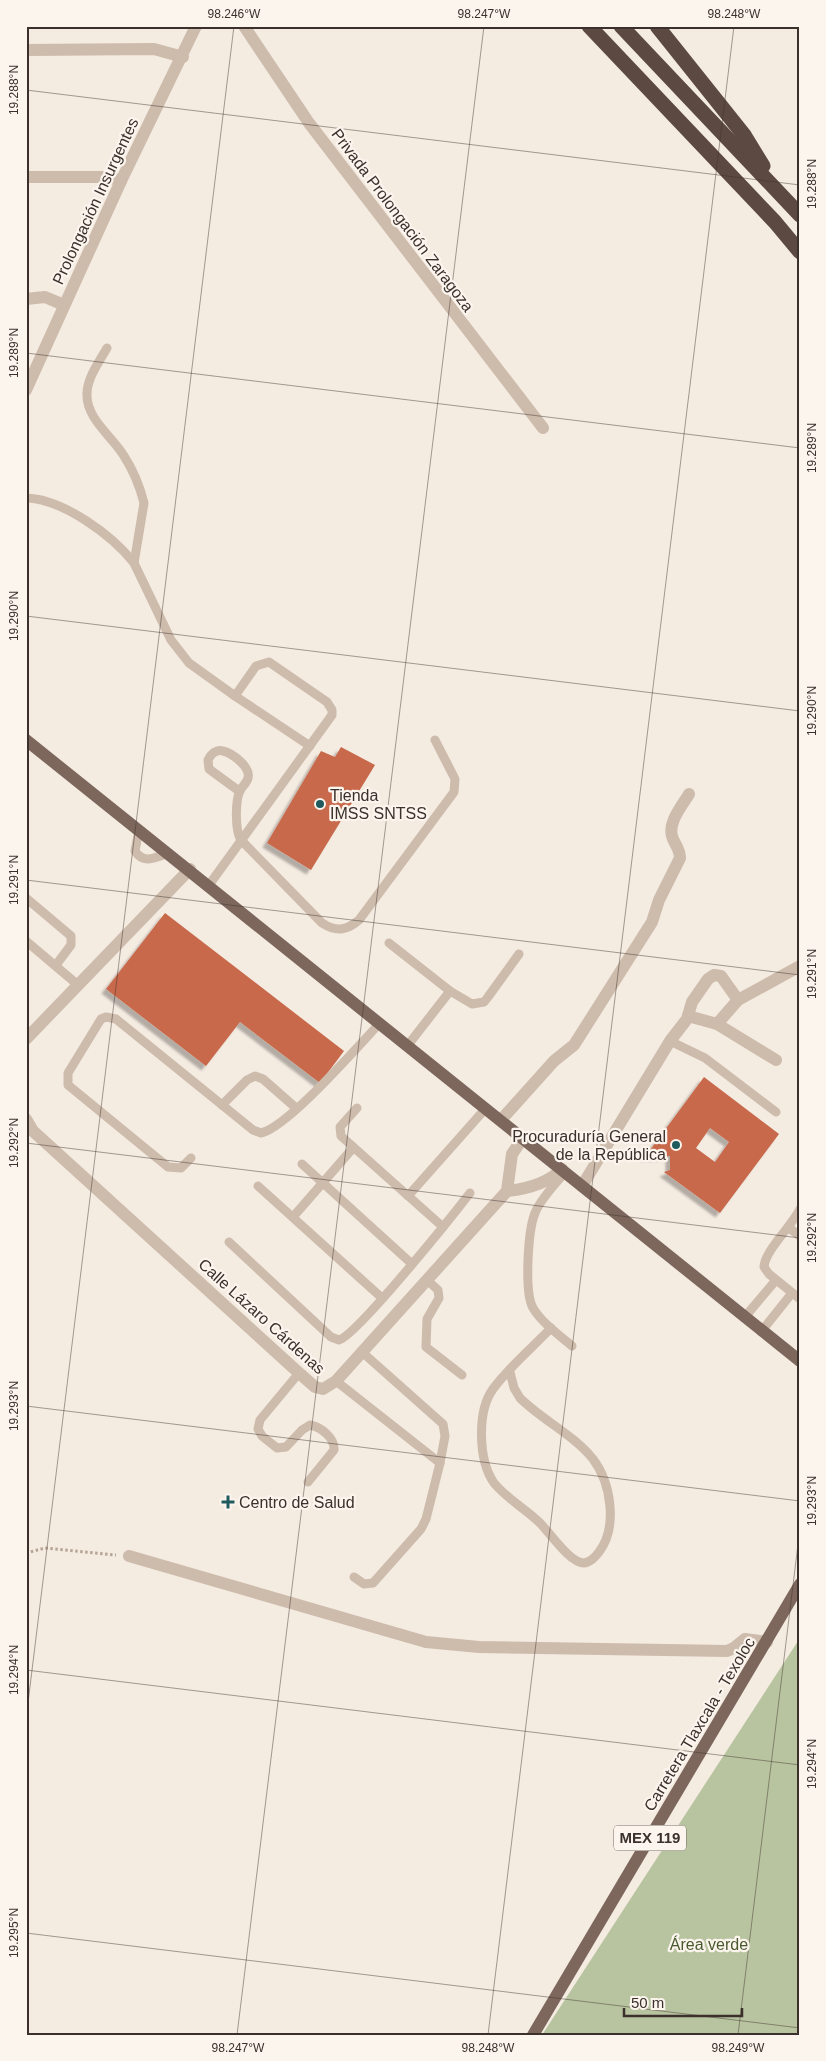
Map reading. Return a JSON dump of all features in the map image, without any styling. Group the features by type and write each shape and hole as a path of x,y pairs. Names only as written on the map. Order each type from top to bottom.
{"highway":[{"path":"589,26 775,222 800,252"},
{"path":"621,26 800,215"},
{"path":"657,26 744,134 771,183"}],"main road":[{"path":"26,740 190,869 761,1332 800,1361"},
{"name":"Carretera Tlaxcala - Texoloc","path":"533,2035 800,1584"}],"street":[{"name":"Prolongación Insurgentes","path":"26,390 121,181 183,57 196,26"},
{"name":"Privada Prolongación Zaragoza","path":"244,26 309,123 543,428"},
{"path":"26,50 154,50 170,52 183,57"},
{"path":"26,177 108,177 121,181"},
{"path":"26,299 45,297 64,305"},
{"path":"501,1120 554,1061 574,1045 652,922 659,900 680,858 680,852 670,831 689,794"},
{"path":"26,1039 190,869"},
{"path":"717,1024 738,1000 800,966"},
{"path":"582,1186 670,1041 688,1016 692,1002 708,979 714,975 724,979 738,1000"},
{"path":"688,1016 717,1024 776,1060"},
{"name":"Calle Lázaro Cárdenas","path":"26,1120 33,1131 299,1373 319,1389 327,1388 336,1381 507,1191"},
{"path":"523,1138 512,1154 507,1191 518,1190 550,1179 563,1170"},
{"path":"129,1556 404,1636 452,1645 572,1650 655,1648 727,1650 734,1648 745,1639 766,1642"}],"lane":[{"path":"107,348 89,380 88,404 97,421 124,456 142,495 144,503 134,563"},
{"path":"26,498 45,500 72,513 117,546 134,563 180,652 189,663 310,746"},
{"path":"209,885 332,715 330,706 273,664 260,663 235,696"},
{"path":"239,792 209,769 208,760 214,752 227,753 247,768 248,777 239,792 236,827 241,840 322,922 331,928 341,930 351,927 359,920 454,792 455,779 434,740"},
{"path":"139,830 135,851 142,858 149,860 169,853"},
{"path":"26,898 71,936 72,945 56,965"},
{"path":"26,941 78,985"},
{"path":"388,943 450,991 472,1004 484,1002 519,954"},
{"path":"408,1045 450,991"},
{"path":"191,1158 181,1168 168,1167 71,1088 67,1081 68,1073 98,1022 106,1017 111,1017 253,1130 261,1133 268,1130 296,1108 326,1080 380,1023"},
{"path":"670,1041 706,1058 776,1112"},
{"path":"222,1105 247,1080 255,1076 263,1079 296,1108"},
{"path":"357,1108 343,1123 340,1131 344,1140 443,1227"},
{"path":"408,1196 486,1108"},
{"path":"293,1217 353,1148"},
{"path":"302,1164 412,1264"},
{"path":"563,1170 541,1202 532,1220 528,1292 533,1308 551,1328 572,1346"},
{"path":"258,1186 382,1298"},
{"path":"228,1242 335,1339 339,1340 348,1336 382,1298 470,1193"},
{"path":"761,1332 796,1296 766,1271 764,1262 789,1228 800,1209"},
{"path":"789,1228 800,1236"},
{"path":"427,1280 438,1290 439,1298 427,1319 426,1346 462,1376"},
{"path":"744,1318 776,1280"},
{"path":"510,1372 514,1388 520,1398 592,1459 606,1483 610,1515 608,1535 602,1548 592,1560 584,1563 571,1557 534,1517 500,1490 489,1474 481,1448 487,1407 494,1388 551,1328"},
{"path":"354,1577 364,1584 373,1583 421,1529 426,1519 445,1436 443,1424 362,1352"},
{"path":"299,1373 260,1420 258,1429 262,1436 277,1448 286,1447 302,1430 310,1425 319,1428 330,1437 333,1441 334,1450 308,1482"},
{"path":"336,1381 440,1462"}],"path":[{"path":"26,1553 45,1548 129,1556"}],"green space":[{"name":"Área verde","path":"800,1638 800,2035 542,2035"}],"building":[{"name":"Tienda IMSS SNTSS","path":"341,747 375,765 311,870 267,843 321,751 335,757"},
{"path":"165,913 344,1051 320,1083 240,1022 206,1066 106,989"},
{"name":"Procuraduría General de la República","path":"704,1077 779,1134 720,1213 664,1172 670,1170 670,1156 645,1157","holes":["710,1128 729,1142 715,1162 696,1148"]}],"place":[{"name":"Tienda IMSS SNTSS","path":"320,804"},
{"name":"Procuraduría General de la República","path":"676,1145"},
{"name":"Centro de Salud","path":"228,1502"}]}
